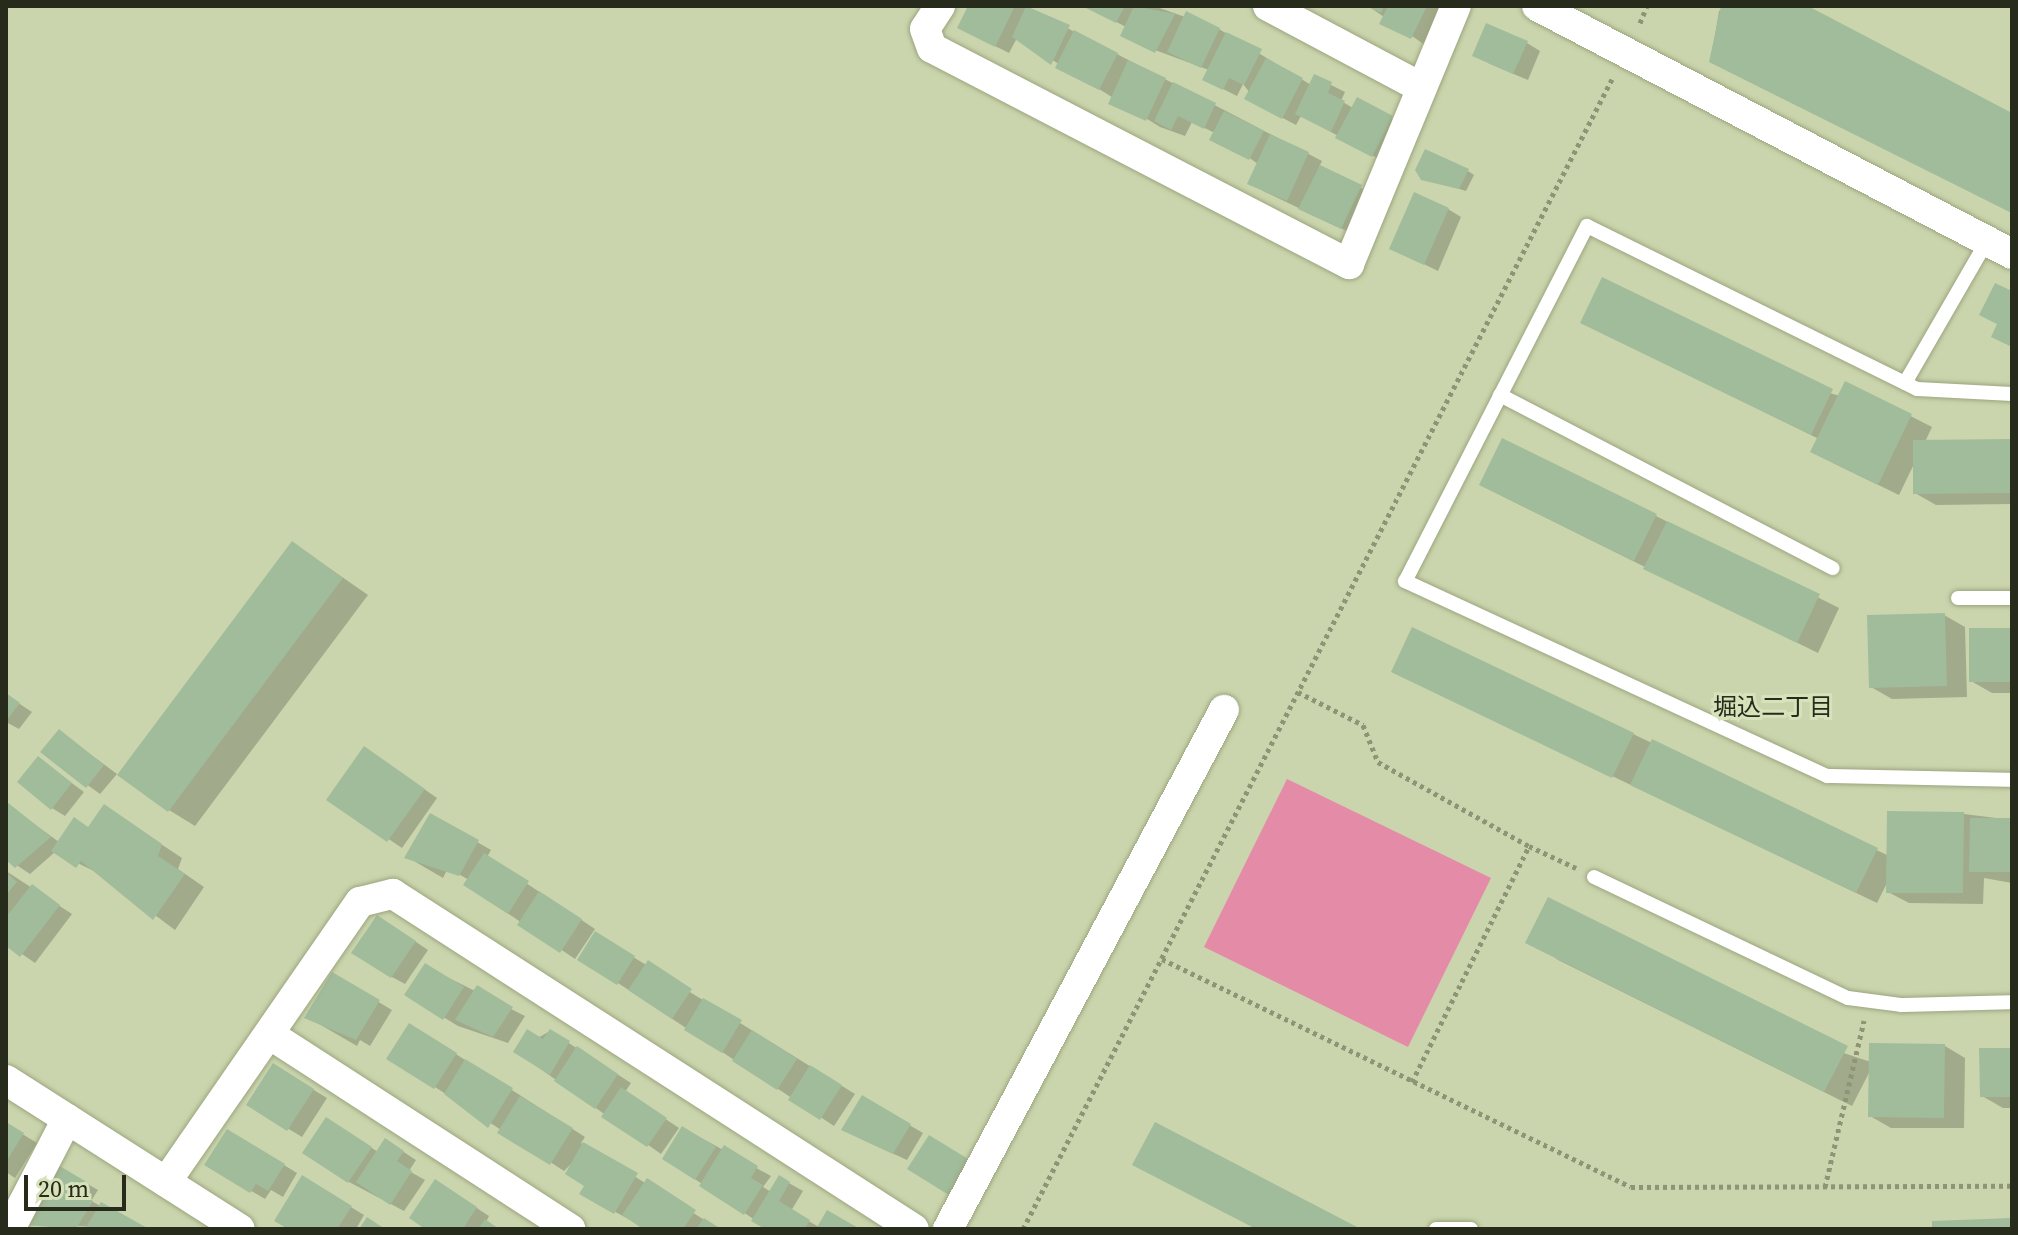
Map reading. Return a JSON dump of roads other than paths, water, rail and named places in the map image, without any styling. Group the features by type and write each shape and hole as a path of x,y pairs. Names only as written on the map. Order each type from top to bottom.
{"street":[{"path":"940,6 925,29 932,48 1349,264 1456,6"},
{"path":"1268,6 1422,88"},
{"path":"1537,6 2000,247"},
{"path":"948,1229 1224,710"},
{"path":"166,1182 360,902 393,894 914,1229"},
{"path":"269,1034 570,1229"},
{"path":"6,1080 240,1229"},
{"path":"10,1229 67,1119"}],"lane":[{"path":"2012,394 1905,383 1587,226 1405,581 1827,776 2012,780"},
{"path":"1905,383 2000,247"},
{"path":"1500,395 1833,568"},
{"path":"1958,598 2012,598"},
{"path":"1594,877 1848,998 1867,1001 2012,1002"},
{"path":"1436,1229 1471,1229"}],"district":[{"name":"堀込二丁目","path":"1773,707"}]}
